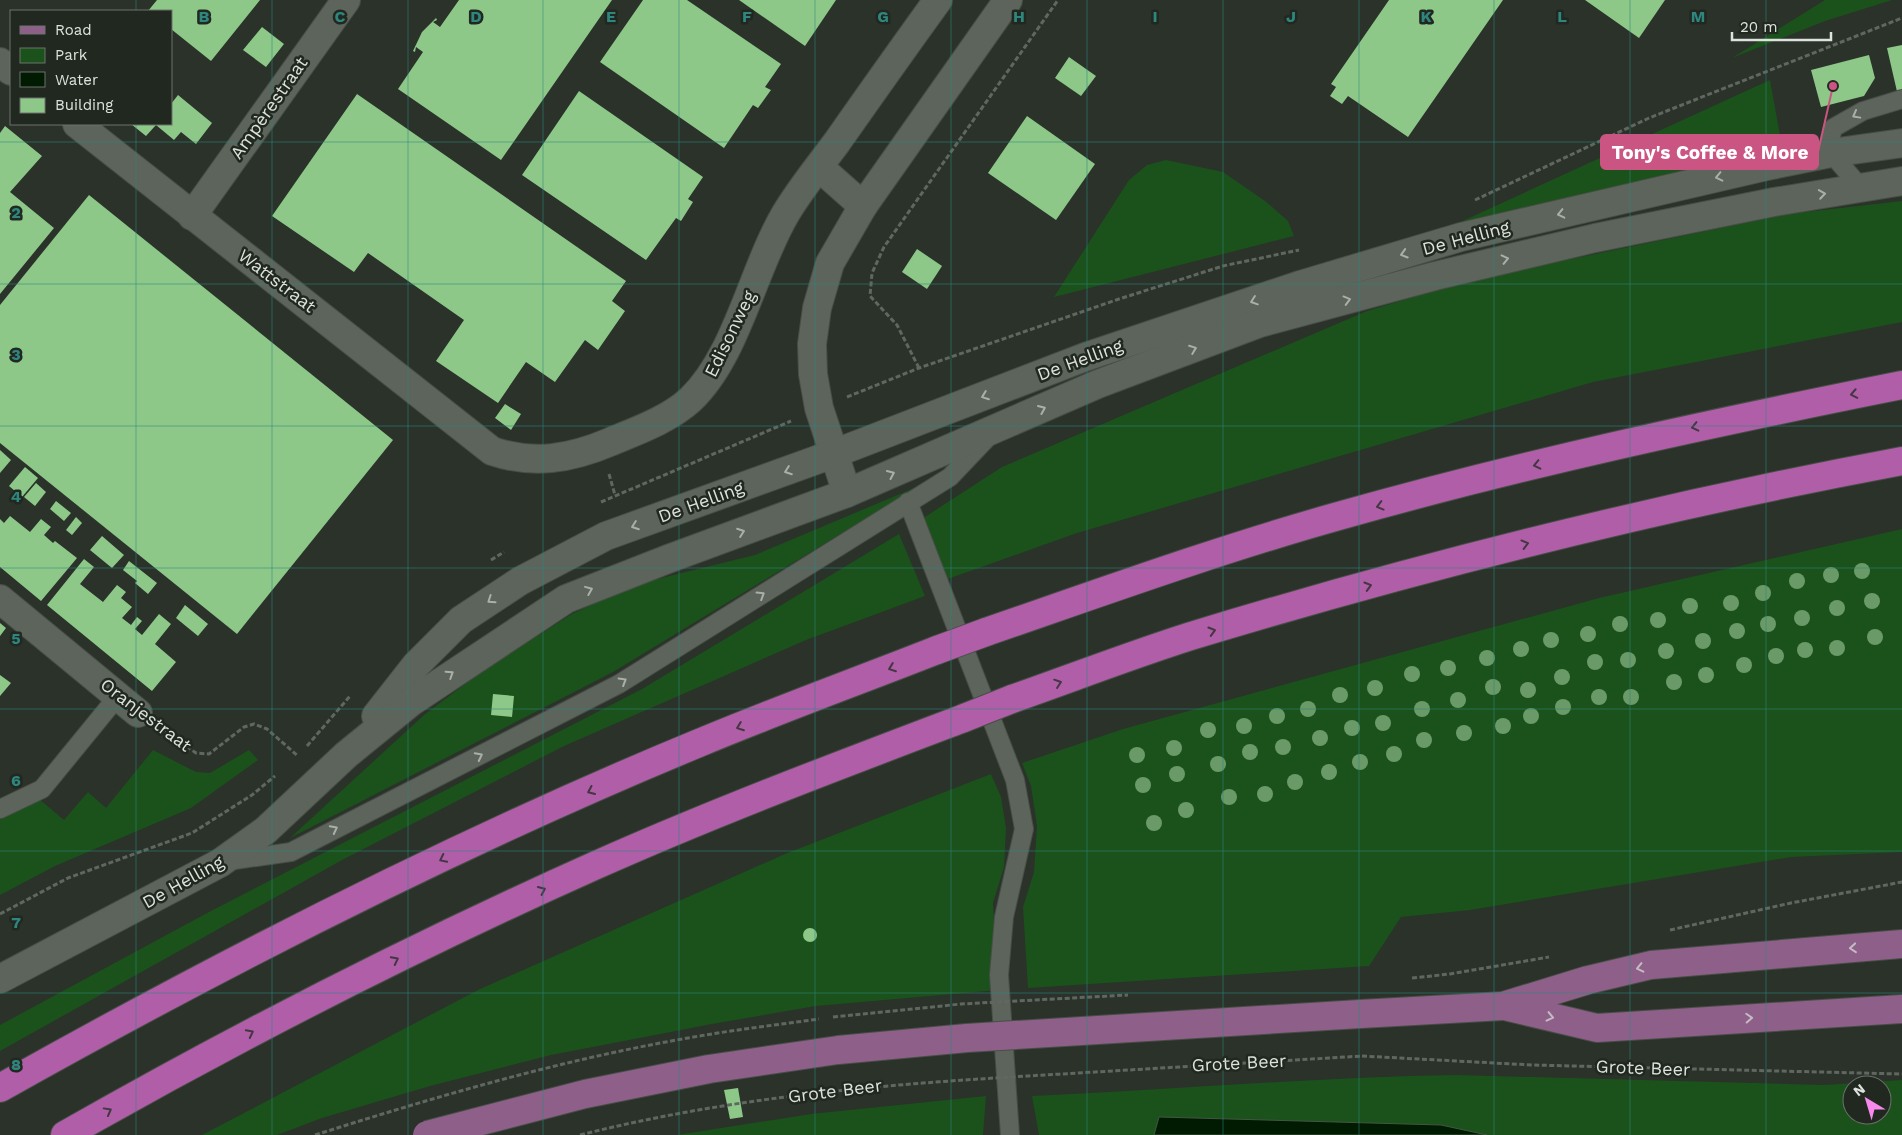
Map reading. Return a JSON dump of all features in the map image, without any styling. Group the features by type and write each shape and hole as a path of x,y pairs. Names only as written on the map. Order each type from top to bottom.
{"highway":[{"path":"0,1088 126,1018 313,921 525,820 699,743 937,650 1161,572 1335,517 1528,467 1731,419 1902,385"},
{"path":"65,1135 239,1038 419,948 595,866 795,783 1012,700 1190,637 1374,584 1607,522 1902,460"}],"main road":[{"path":"427,1135 594,1092 709,1069 838,1050 968,1038 1503,1006 1588,980 1651,965 1902,944"},
{"path":"1503,1006 1597,1028 1902,1009"}],"street":[{"name":"Ampèrestraat","path":"192,216 346,0"},
{"name":"Edisonweg","path":"476,440 492,451 512,458 551,459 600,446 636,432 689,402 704,385 721,359 786,214 938,0"},
{"path":"847,493 819,408 813,374 812,344 817,308 830,263 863,206 1008,0"},
{"path":"0,62 10,70"},
{"name":"Wattstraat","path":"78,125 192,216 388,367 476,440"},
{"name":"De Helling","path":"346,755 416,665 461,620 520,581 606,536 834,454 1085,358 1300,285 1461,237 1830,153 1902,143"},
{"path":"819,167 863,206"},
{"name":"De Helling","path":"0,979 220,863 266,830 346,755 410,702 566,599 847,493 1098,384 1260,323 1434,276 1595,238 1774,202 1902,181"},
{"name":"Oranjestraat","path":"0,599 128,704"}],"lane":[{"path":"1861,188 1830,153 1829,144 1833,128 1863,111 1902,99"},
{"path":"220,863 291,852 619,684 950,477 997,428"},
{"path":"908,502 1015,780 1024,829 1004,917 999,975 1010,1135"},
{"path":"0,809 42,789 128,704"}],"path":[{"path":"1058,0 884,247 872,273 870,296 897,326 919,368 1223,266 1307,249"},
{"name":"De Helling","path":"1473,201 1649,118 1902,18"},
{"name":"Oranjestraat","path":"128,704 196,753 209,754 244,727 254,724 268,729 298,756"},
{"name":"Grote Beer","path":"580,1135 715,1107 844,1088 1362,1056 1532,1065 1902,1074"}],"green space":[{"path":"1825,0 1892,0 1825,21 1732,58"},
{"path":"1770,80 1783,152 1432,235"},
{"path":"1166,160 1223,172 1265,201 1288,221 1294,236 1054,297 1129,180 1147,165"},
{"path":"1902,201 1902,322 1593,382 1077,533 939,582 914,524 1002,467 1367,311 1470,280 1788,214"},
{"path":"919,486 613,672 290,838 424,715 481,672 572,614 637,584 755,555"},
{"path":"1902,529 1902,852 1791,857 1470,910 1401,917 1369,966 1028,988 1023,907 1034,872 1037,826 1031,786 1022,763 1123,729 1599,598"},
{"path":"899,534 925,596 806,640 564,746 342,860 0,1051 0,1025 209,912 642,689"},
{"path":"153,750 196,772 210,773 249,750 258,760 191,808 55,866 0,895 0,817 39,799 64,820 88,792 106,808"},
{"path":"991,774 1001,797 1006,828 1004,867 993,903 998,990 816,1006 712,1024 551,1055 430,1086 322,1118 277,1135 202,1135 478,990 785,854"},
{"path":"1456,1075 1824,1085 1842,1084 1842,1125 1892,1125 1892,1081 1902,1080 1902,1135 1487,1135 1441,1125 1159,1117 1154,1135 1039,1135 1032,1096 1297,1081"},
{"path":"986,1096 983,1135 677,1135 811,1114"}],"water":[{"path":"1159,1117 1441,1125 1487,1135 1154,1135"}],"building":[{"path":"157,0 260,0 211,61 172,30 172,10 149,10"},
{"path":"459,0 612,0 501,160 398,89 423,52 416,47 415,52 413,51 422,32 436,18 437,20 433,22 440,27"},
{"path":"643,0 687,0 781,64 765,87 771,90 758,108 753,105 724,148 600,62"},
{"path":"739,0 836,0 805,46"},
{"path":"1389,0 1503,0 1408,137 1348,96 1342,104 1330,96 1336,87 1331,84"},
{"path":"1585,0 1665,0 1639,38"},
{"path":"262,27 284,44 266,67 243,50"},
{"path":"1902,45 1902,109 1901,109 1887,48"},
{"path":"1869,55 1875,78 1864,96 1821,107 1811,70"},
{"path":"1069,57 1096,76 1081,96 1055,78"},
{"path":"579,91 703,177 688,199 693,202 681,221 676,218 646,260 522,175"},
{"path":"357,94 626,281 612,301 625,311 598,350 585,340 555,382 526,362 498,403 436,361 464,320 368,253 354,272 272,216"},
{"path":"178,95 212,123 196,144 181,132 174,140 156,125 172,125 172,103"},
{"path":"1027,116 1095,164 1056,220 988,173"},
{"path":"132,125 156,125 146,136"},
{"path":"5,126 42,156 10,192 54,228 0,294 0,133"},
{"path":"89,195 393,440 237,634 0,443 0,305"},
{"path":"917,249 942,266 927,289 902,272"},
{"path":"505,404 521,414 511,430 495,418"},
{"path":"0,450 11,460 0,473"},
{"path":"25,467 38,478 22,497 9,486"},
{"path":"36,483 46,492 35,506 24,497"},
{"path":"56,501 71,513 64,521 50,509"},
{"path":"10,516 30,532 41,519 51,527 44,535 77,558 41,601 0,567 0,519 4,523"},
{"path":"76,517 82,523 72,535 66,530"},
{"path":"102,536 124,555 112,568 90,550"},
{"path":"84,559 94,567 80,584 103,602 117,585 126,592 121,598 132,607 122,618 131,625 137,617 142,621 135,629 142,635 159,614 171,624 155,644 176,662 152,691 47,605"},
{"path":"129,561 157,583 148,594 135,583 137,581 123,570"},
{"path":"185,605 208,624 198,636 176,618"},
{"path":"0,623 6,628 0,636"},
{"path":"0,675 11,683 0,696"},
{"path":"493,694 514,696 512,717 491,715"},
{"path":"810,928 815,930 817,935 815,940 810,942 805,940 803,935 805,930"},
{"path":"738,1088 743,1117 730,1119 724,1090"}],"place":[{"name":"Tony's Coffee & More","path":"1833,86"}]}
